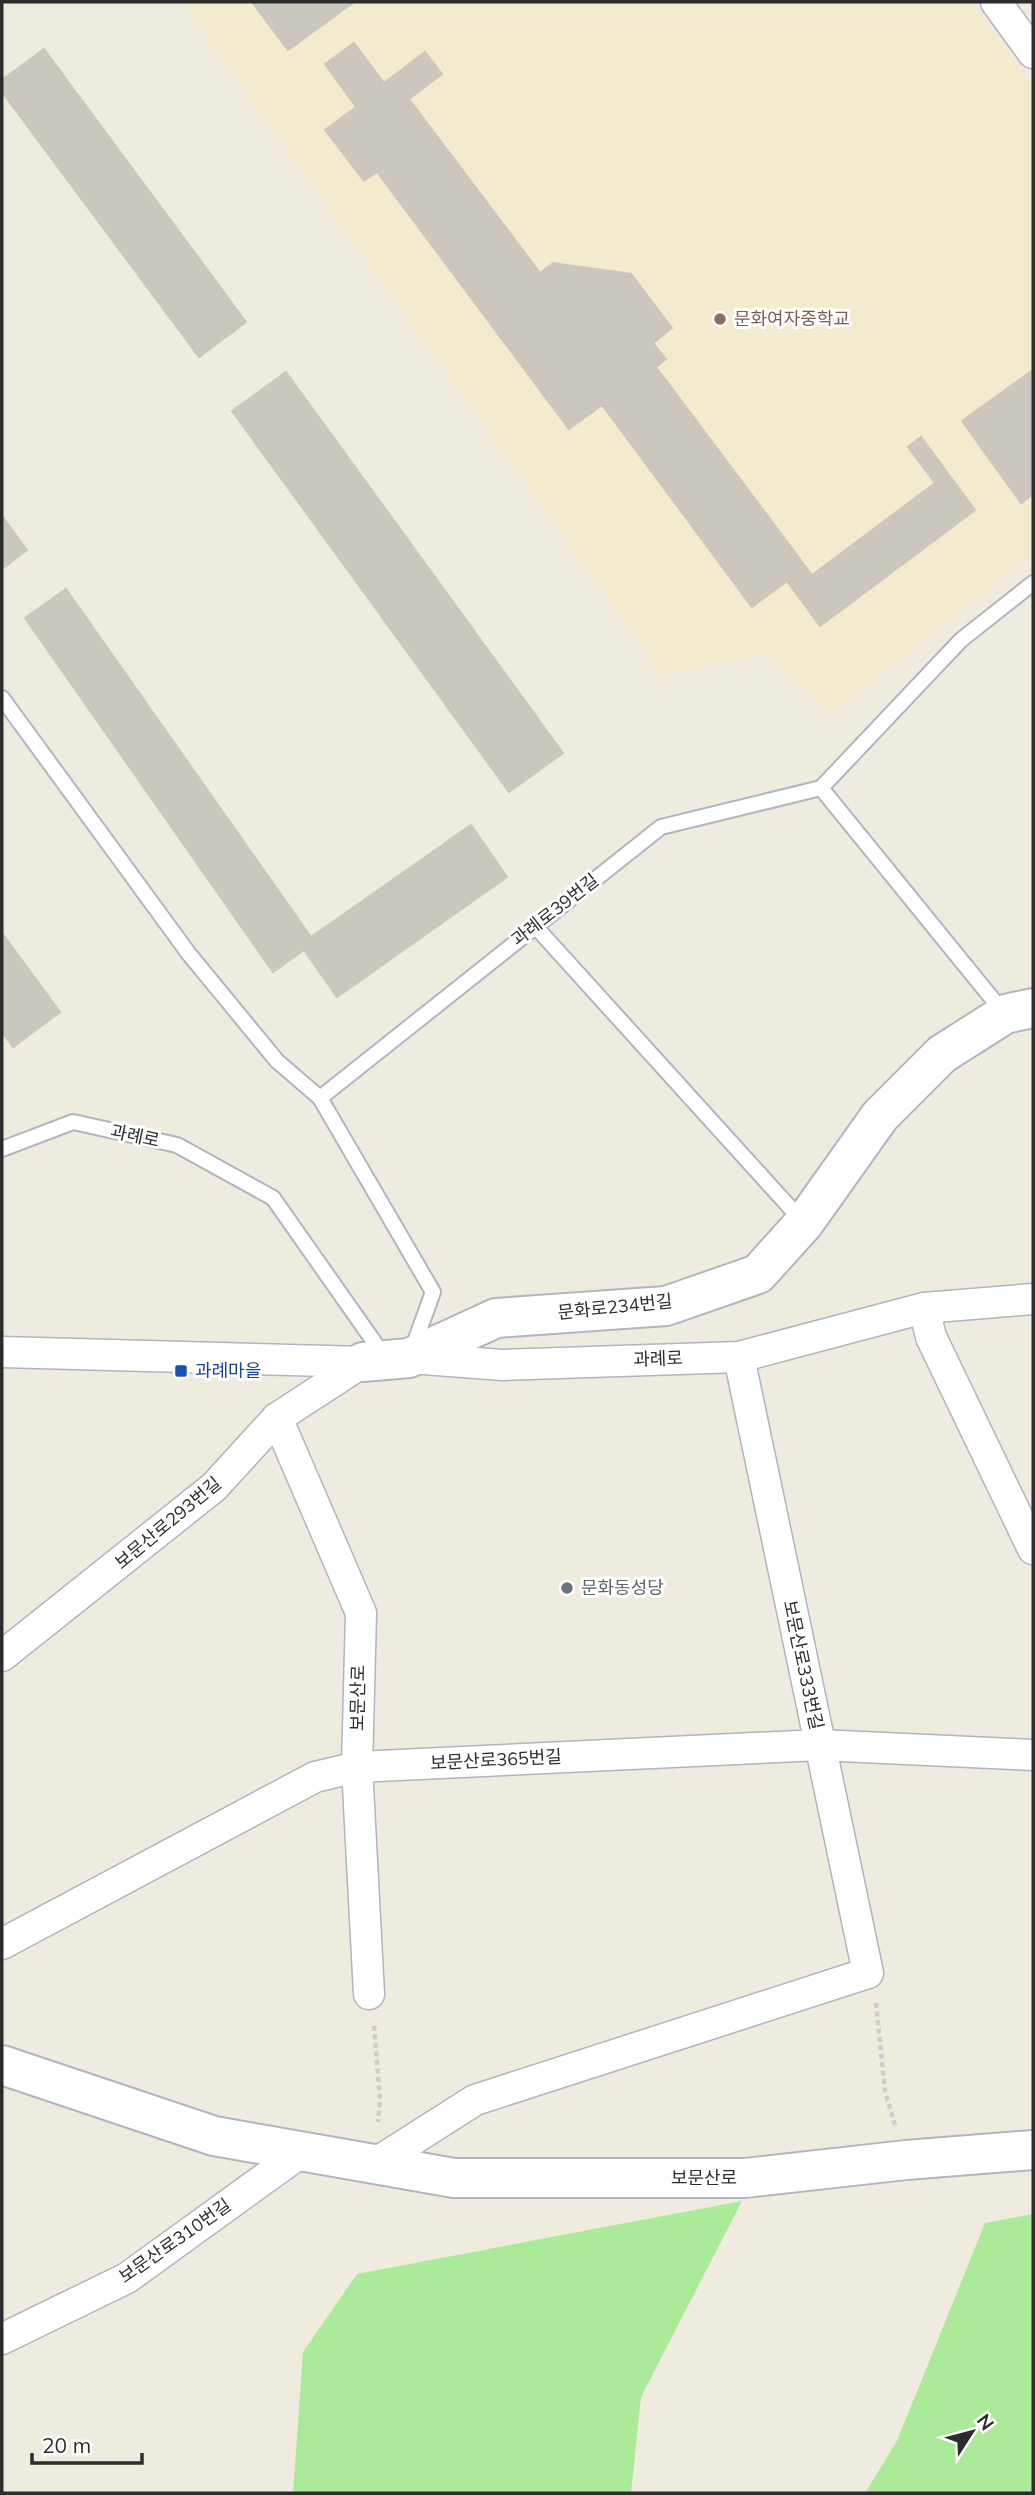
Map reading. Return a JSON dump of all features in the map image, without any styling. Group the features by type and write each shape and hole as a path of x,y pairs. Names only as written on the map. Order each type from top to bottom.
{"main road":[{"name":"문화로234번길","path":"386,1360 496,1318 666,1306 758,1273 804,1223 880,1116 942,1054 1019,1011"},
{"name":"보문산로","path":"2,2065 214,2136 454,2178 745,2178 906,2160 1033,2150"}],"street":[{"path":"996,2 1033,53"},
{"name":"과례로","path":"2,1352 502,1365 739,1357 924,1308 1033,1299"},
{"path":"924,1308 931,1337 1033,1549"},
{"name":"보문산로333번길","path":"739,1357 872,1987"},
{"name":"보문산로293번길","path":"6,1644 214,1487 277,1418 386,1360"},
{"name":"보문산로","path":"277,1418 361,1613 357,1767 371,2005"},
{"name":"보문산로365번길","path":"2,1944 314,1777 357,1767 819,1745 1033,1755"},
{"path":"376,2163 475,2100 872,1987"},
{"name":"보문산로310번길","path":"2,2339 127,2278 304,2150"}],"lane":[{"path":"821,788 961,640 1033,583"},
{"path":"2,698 189,954 277,1061 320,1098 433,1292 386,1360"},
{"name":"과례로39번길","path":"320,1098 661,827 821,788"},
{"name":"문화로234번길","path":"821,788 1019,1011"},
{"path":"534,926 804,1223"},
{"name":"과례로","path":"2,1149 73,1122 177,1145 273,1198 386,1360"}],"path":[{"path":"872,1987 885,2091"},
{"path":"371,2005 380,2099"}],"shaded area":[{"name":"문화여자중학교","path":"180,2 971,2 1033,85 1033,553 833,713 763,655 663,676"}],"green space":[{"path":"742,2201 641,2397 631,2493 293,2493 303,2352 357,2274"},
{"path":"1033,2214 1033,2493 865,2493 897,2441 985,2223"}],"building":[{"path":"252,2 354,2 288,50"},
{"path":"354,43 384,83 425,52 442,74 409,99 540,273 553,263 631,274 672,328 653,343 666,359 656,367 812,575 935,483 908,447 921,437 975,510 820,626 787,581 752,607 602,405 569,429 377,172 364,181 325,130 356,107 325,64"},
{"path":"44,49 246,322 199,357 2,92 2,80"},
{"path":"1033,370 1033,494 1021,503 962,421"},
{"path":"286,372 563,753 509,792 232,411"},
{"path":"2,516 27,550 2,569"},
{"path":"66,589 311,937 471,825 507,877 337,997 304,950 273,972 25,618"},
{"path":"2,933 60,1012 13,1047 2,1032"}],"place":[{"name":"문화여자중학교","path":"720,319"},
{"name":"과례마을","path":"181,1371"},
{"name":"문화동성당","path":"567,1588"}]}
